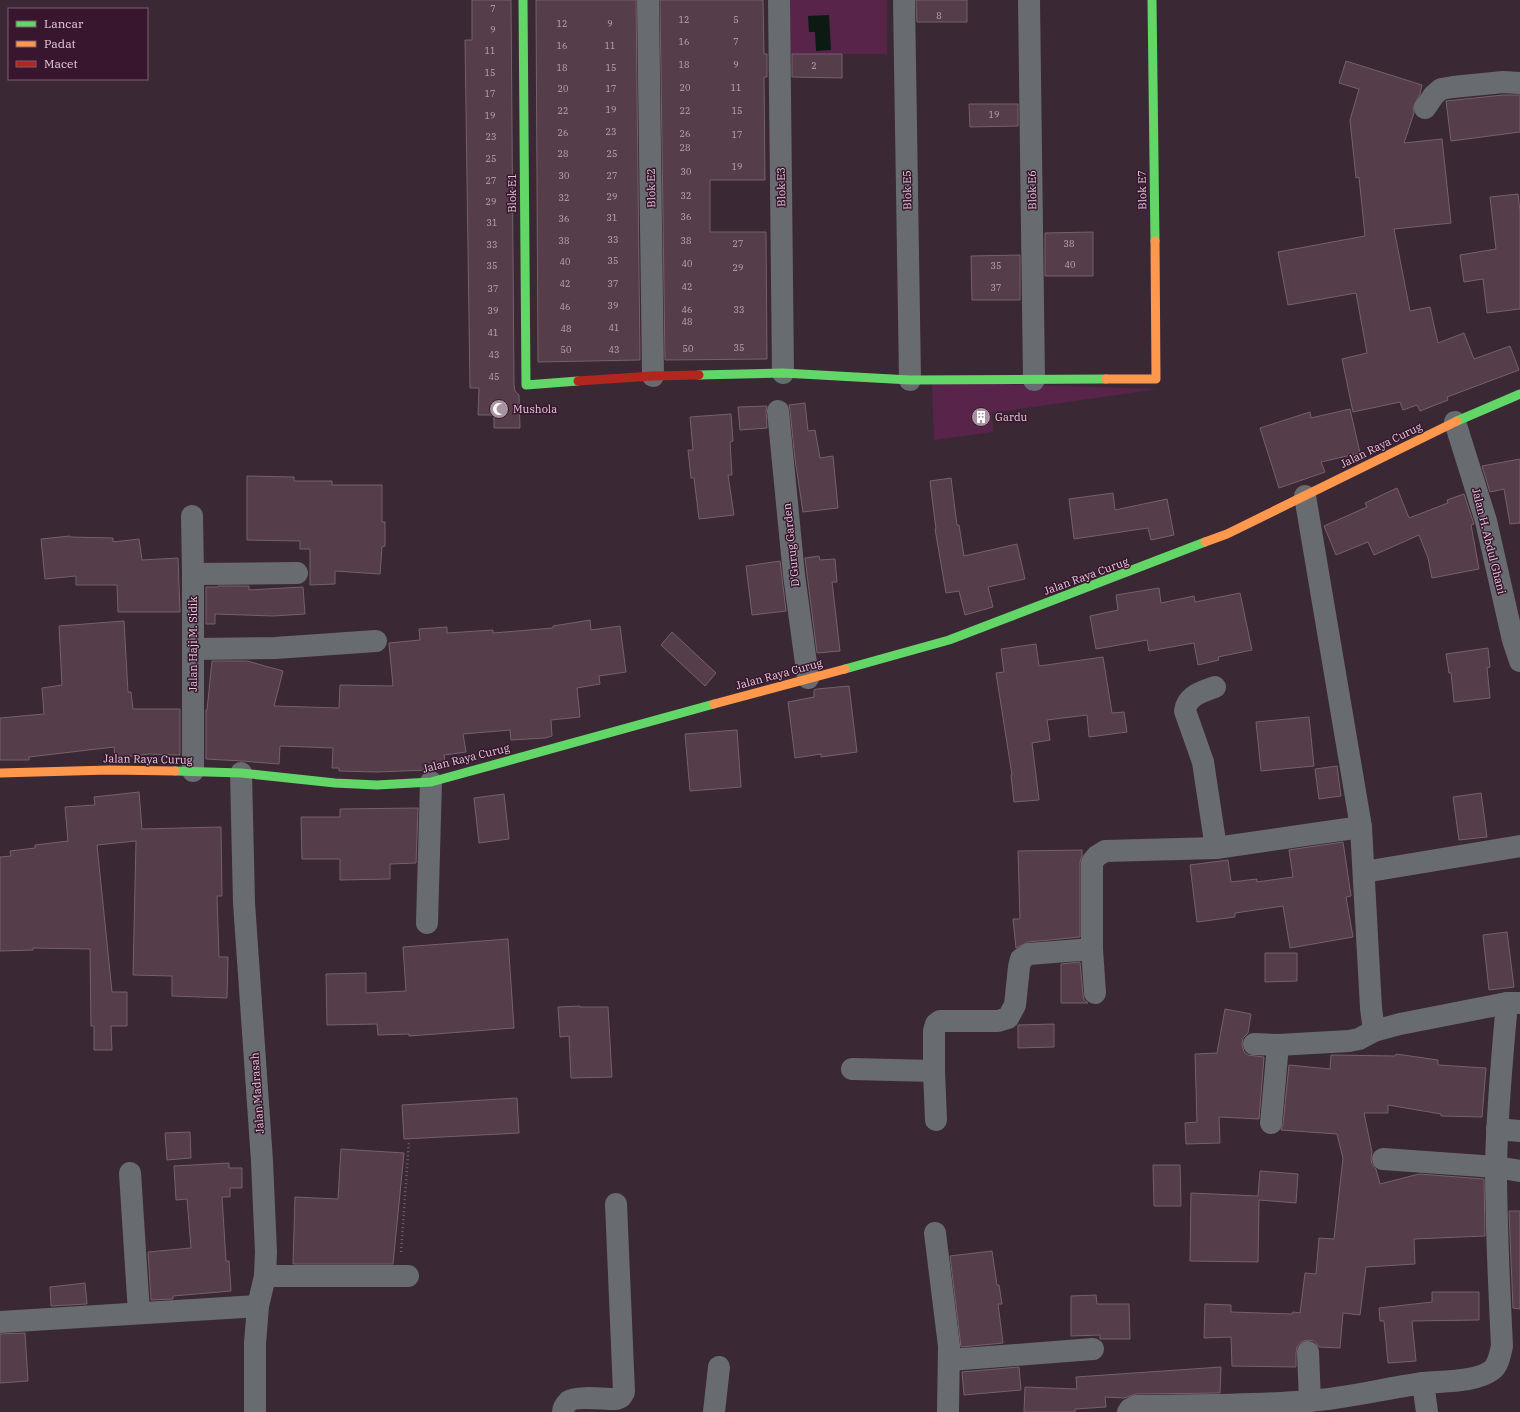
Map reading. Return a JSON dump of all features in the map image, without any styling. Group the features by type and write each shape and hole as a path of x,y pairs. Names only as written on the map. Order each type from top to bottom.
{"main road":[{"name":"Blok E1","path":"523,0 526,385 653,376"},
{"name":"Blok E7","path":"1034,380 1156,379 1152,0"},
{"path":"653,376 783,373 910,380 1034,380"},
{"name":"Jalan Raya Curug","path":"0,772 109,770 193,771 241,773 335,783 377,785 431,782 949,640 1115,578 1227,534 1456,422 1520,394"}],"street":[{"name":"Blok E2","path":"648,0 653,376"},
{"name":"Blok E3","path":"779,0 783,373"},
{"name":"Blok E5","path":"904,0 910,380"},
{"name":"Blok E6","path":"1029,0 1034,380"},
{"path":"1425,108 1434,95 1441,90 1453,87 1503,82 1520,83"},
{"name":"D'Gurug Garden","path":"778,411 794,575 808,678"},
{"name":"Jalan H. Abdul Ghani","path":"1456,422 1486,521 1513,640 1520,661"},
{"path":"1305,496 1361,827 1371,1008 1374,1031"},
{"name":"Jalan Haji M. Sidik","path":"192,516 194,574 193,771"},
{"path":"194,574 297,573"},
{"path":"193,649 275,648 376,641"},
{"path":"1215,687 1196,694 1189,700 1185,711 1203,762 1216,848"},
{"name":"Jalan Madrasah","path":"241,773 244,903 262,1161 266,1252 265,1276 258,1306 255,1343 255,1412"},
{"path":"427,923 431,782"},
{"path":"1095,993 1092,949 1092,862 1097,856 1105,851 1216,848 1361,827"},
{"path":"1364,872 1520,846"},
{"path":"936,1120 934,1031 936,1024 940,1021 998,1020 1008,1018 1015,1005 1018,967 1021,959 1029,954 1092,949"},
{"path":"1128,1412 1136,1406 1248,1404 1310,1401 1351,1396 1423,1383 1477,1377 1492,1370 1499,1361 1502,1346 1497,1246 1497,1129 1514,1003 1400,1024 1374,1031 1359,1039 1349,1041 1278,1045 1254,1044"},
{"path":"1271,1123 1278,1045"},
{"path":"852,1069 934,1071"},
{"path":"1497,1129 1520,1131"},
{"path":"1383,1159 1496,1167 1520,1171"},
{"path":"130,1172 139,1314"},
{"path":"563,1412 563,1408 569,1401 576,1399 616,1399 621,1398 624,1392 616,1204"},
{"path":"935,1233 949,1346 950,1360 948,1412"},
{"path":"265,1276 404,1277"},
{"path":"0,1322 258,1306"},
{"path":"950,1360 1093,1349"},
{"path":"1308,1352 1310,1401"},
{"path":"714,1412 720,1367"},
{"path":"1423,1383 1427,1412"}],"path":[{"path":"404,1277 409,1141"}],"shaded area":[{"path":"786,0 887,0 887,54 786,54"},
{"path":"829,15 831,50 816,51 815,32 809,32 808,16"},
{"path":"932,382 1158,389 992,413 993,432 934,440"}],"building":[{"path":"472,0 511,0 514,385 515,391 519,395 520,428 494,428 494,415 478,415 479,388 470,388 465,40 472,40"},
{"path":"536,0 636,0 640,360 538,362"},
{"path":"660,0 763,0 764,54 767,54 767,77 764,77 765,180 710,180 710,232 766,232 767,359 665,360"},
{"path":"916,0 967,0 967,22 917,22"},
{"path":"792,54 842,54 842,78 792,77"},
{"path":"1346,61 1422,85 1420,94 1413,107 1414,113 1404,143 1442,139 1451,223 1394,229 1410,311 1430,307 1438,343 1464,333 1474,359 1510,346 1519,370 1447,397 1448,400 1420,411 1417,405 1403,410 1400,402 1353,412 1342,359 1367,353 1356,293 1288,305 1278,252 1365,236 1359,177 1356,178 1350,120 1359,89 1339,83"},
{"path":"1503,95 1520,95 1520,132 1451,141 1446,101"},
{"path":"969,104 1018,104 1018,126 970,127"},
{"path":"1518,194 1520,211 1520,309 1487,313 1483,279 1464,282 1460,255 1496,249 1490,197"},
{"path":"1093,232 1093,276 1045,276 1045,233"},
{"path":"1020,255 1020,300 972,300 971,256"},
{"path":"805,403 808,431 815,430 820,458 833,456 838,508 803,512 789,405"},
{"path":"767,406 767,428 740,430 738,407"},
{"path":"1350,409 1360,453 1321,462 1325,472 1279,488 1260,428 1310,412 1311,418"},
{"path":"731,414 733,441 730,442 732,475 728,475 734,515 699,519 694,478 691,478 688,450 693,450 690,417"},
{"path":"1520,459 1520,523 1510,524 1504,489 1490,492 1482,466"},
{"path":"247,476 294,477 294,481 332,481 332,485 382,485 382,522 385,522 385,546 382,547 380,574 335,571 335,584 310,585 310,549 300,549 300,541 247,540"},
{"path":"951,478 957,525 959,525 964,556 1017,544 1025,579 988,587 993,607 965,615 959,591 946,593 935,529 930,481"},
{"path":"1397,488 1409,518 1448,503 1447,500 1464,494 1474,524 1471,525 1479,569 1432,578 1428,558 1419,535 1374,555 1368,542 1336,555 1324,526 1367,507 1365,503"},
{"path":"1113,493 1115,510 1167,499 1174,535 1151,540 1148,528 1074,539 1069,499"},
{"path":"70,536 113,538 113,542 139,539 142,560 178,558 180,612 118,612 117,585 76,585 76,576 45,579 41,539"},
{"path":"819,556 820,560 835,559 837,582 832,582 840,651 817,653 805,558"},
{"path":"780,561 786,611 752,615 746,566"},
{"path":"249,586 249,590 303,587 305,614 273,616 215,614 215,624 206,624 206,587"},
{"path":"1159,588 1161,603 1194,596 1195,602 1240,593 1252,650 1218,657 1219,660 1198,665 1194,643 1149,651 1147,640 1096,649 1090,616 1118,610 1116,595"},
{"path":"590,620 591,630 620,626 626,672 599,676 600,684 577,688 580,717 551,720 552,736 545,738 511,740 510,730 463,734 466,752 444,755 446,765 429,770 377,772 339,771 339,768 332,768 333,748 280,746 279,764 206,759 206,710 212,661 247,661 283,671 274,706 339,708 340,685 393,686 389,643 420,640 419,629 447,627 447,633 493,630 493,633 553,628 553,626"},
{"path":"124,621 128,692 131,692 133,709 180,709 180,755 149,754 115,758 114,747 29,757 29,760 0,760 0,718 44,714 42,688 62,685 59,626"},
{"path":"672,632 716,673 705,686 661,645"},
{"path":"1036,644 1039,666 1103,657 1112,713 1124,712 1127,732 1089,737 1087,715 1047,720 1050,740 1032,743 1039,800 1014,802 1012,775 996,673 1004,672 1001,649"},
{"path":"1488,648 1490,667 1487,668 1490,698 1454,702 1451,673 1449,673 1446,654"},
{"path":"849,686 857,752 821,757 821,754 795,758 788,702 814,697 814,690 817,689"},
{"path":"1309,717 1314,766 1261,771 1256,722"},
{"path":"737,730 741,787 690,791 685,734"},
{"path":"1337,766 1341,796 1319,799 1315,769"},
{"path":"139,792 142,829 221,827 222,896 217,896 219,957 228,957 227,998 172,996 172,976 133,975 136,841 97,845 112,992 127,992 127,1026 111,1026 112,1050 94,1050 94,1026 91,1026 90,949 33,948 33,950 0,951 0,857 11,856 10,851 35,848 35,845 68,841 65,807 95,805 94,797"},
{"path":"1481,793 1487,837 1459,840 1453,797"},
{"path":"504,794 509,839 479,843 474,798"},
{"path":"418,808 416,863 390,864 390,879 340,880 340,859 302,859 301,817 340,817 340,809"},
{"path":"1343,842 1351,896 1346,897 1353,937 1290,948 1283,906 1235,913 1235,917 1197,922 1190,865 1228,860 1231,882 1257,879 1257,882 1293,877 1289,850"},
{"path":"1082,850 1080,862 1080,937 1028,942 1016,948 1013,919 1020,919 1018,851"},
{"path":"1507,932 1514,987 1489,990 1483,935"},
{"path":"508,939 514,1028 409,1036 409,1034 378,1035 377,1024 327,1025 326,974 366,973 366,993 406,991 403,947"},
{"path":"1265,953 1297,953 1297,981 1265,982"},
{"path":"1080,962 1084,1000 1088,1003 1061,1003 1061,964"},
{"path":"558,1007 608,1007 612,1077 571,1078 569,1036 560,1037"},
{"path":"1225,1009 1251,1014 1248,1033 1243,1038 1242,1044 1244,1052 1248,1055 1264,1057 1259,1119 1219,1117 1220,1143 1186,1144 1185,1123 1197,1122 1195,1054 1217,1053"},
{"path":"1054,1024 1054,1047 1018,1048 1018,1025"},
{"path":"1396,1054 1438,1060 1438,1065 1486,1068 1482,1117 1441,1116 1441,1114 1388,1105 1388,1113 1364,1113 1372,1152 1372,1164 1376,1169 1380,1184 1419,1174 1484,1179 1485,1236 1414,1239 1415,1264 1366,1267 1360,1315 1343,1313 1340,1348 1319,1347 1314,1341 1307,1340 1301,1342 1297,1347 1296,1367 1232,1366 1231,1337 1204,1338 1205,1304 1231,1305 1231,1312 1300,1313 1305,1273 1316,1274 1319,1238 1334,1239 1343,1158 1337,1134 1281,1130 1283,1124 1289,1065 1330,1069 1331,1055 1395,1056"},
{"path":"517,1098 519,1133 404,1139 402,1105"},
{"path":"190,1132 191,1158 167,1160 165,1133"},
{"path":"341,1149 404,1153 393,1264 293,1264 295,1197 338,1199"},
{"path":"229,1163 229,1168 242,1168 242,1188 230,1188 230,1197 222,1197 226,1261 229,1261 231,1291 173,1296 173,1299 151,1300 148,1252 191,1248 187,1199 176,1200 174,1166"},
{"path":"1153,1165 1180,1165 1181,1206 1154,1206"},
{"path":"1260,1171 1298,1174 1296,1203 1259,1200 1258,1262 1190,1261 1191,1193 1258,1196"},
{"path":"1509,1211 1520,1211 1520,1309 1513,1308"},
{"path":"992,1251 997,1285 999,1285 1002,1304 998,1304 1003,1343 961,1347 950,1256"},
{"path":"85,1283 87,1304 51,1306 50,1287"},
{"path":"1432,1292 1479,1292 1479,1320 1412,1321 1416,1361 1388,1363 1384,1321 1380,1321 1379,1308 1432,1302"},
{"path":"1096,1295 1097,1304 1129,1304 1130,1339 1100,1339 1100,1335 1071,1336 1071,1296"},
{"path":"25,1333 28,1381 0,1383 0,1334"},
{"path":"1019,1367 1021,1390 964,1395 962,1372"},
{"path":"1221,1367 1220,1393 1136,1394 1124,1398 1105,1397 1106,1407 1075,1409 1075,1412 1024,1412 1025,1387 1077,1389 1076,1377"}],"traffic: fast":[{"path":"523,0 526,385 578,381"},
{"path":"1152,0 1155,241"},
{"path":"699,375 783,373 910,380 1106,379"},
{"path":"1457,421 1520,394"},
{"path":"845,669 949,640 1205,542"},
{"path":"175,771 241,773 335,783 377,785 431,782 714,704"}],"traffic: slow":[{"path":"1106,379 1156,379 1155,241"},
{"path":"1205,542 1227,534 1457,421"},
{"path":"714,704 845,669"},
{"path":"0,773 109,770 175,771"}],"traffic: jam":[{"path":"578,381 653,376 699,375"}],"place":[{"name":"Mushola","path":"499,409"},
{"name":"Gardu","path":"981,417"}]}
